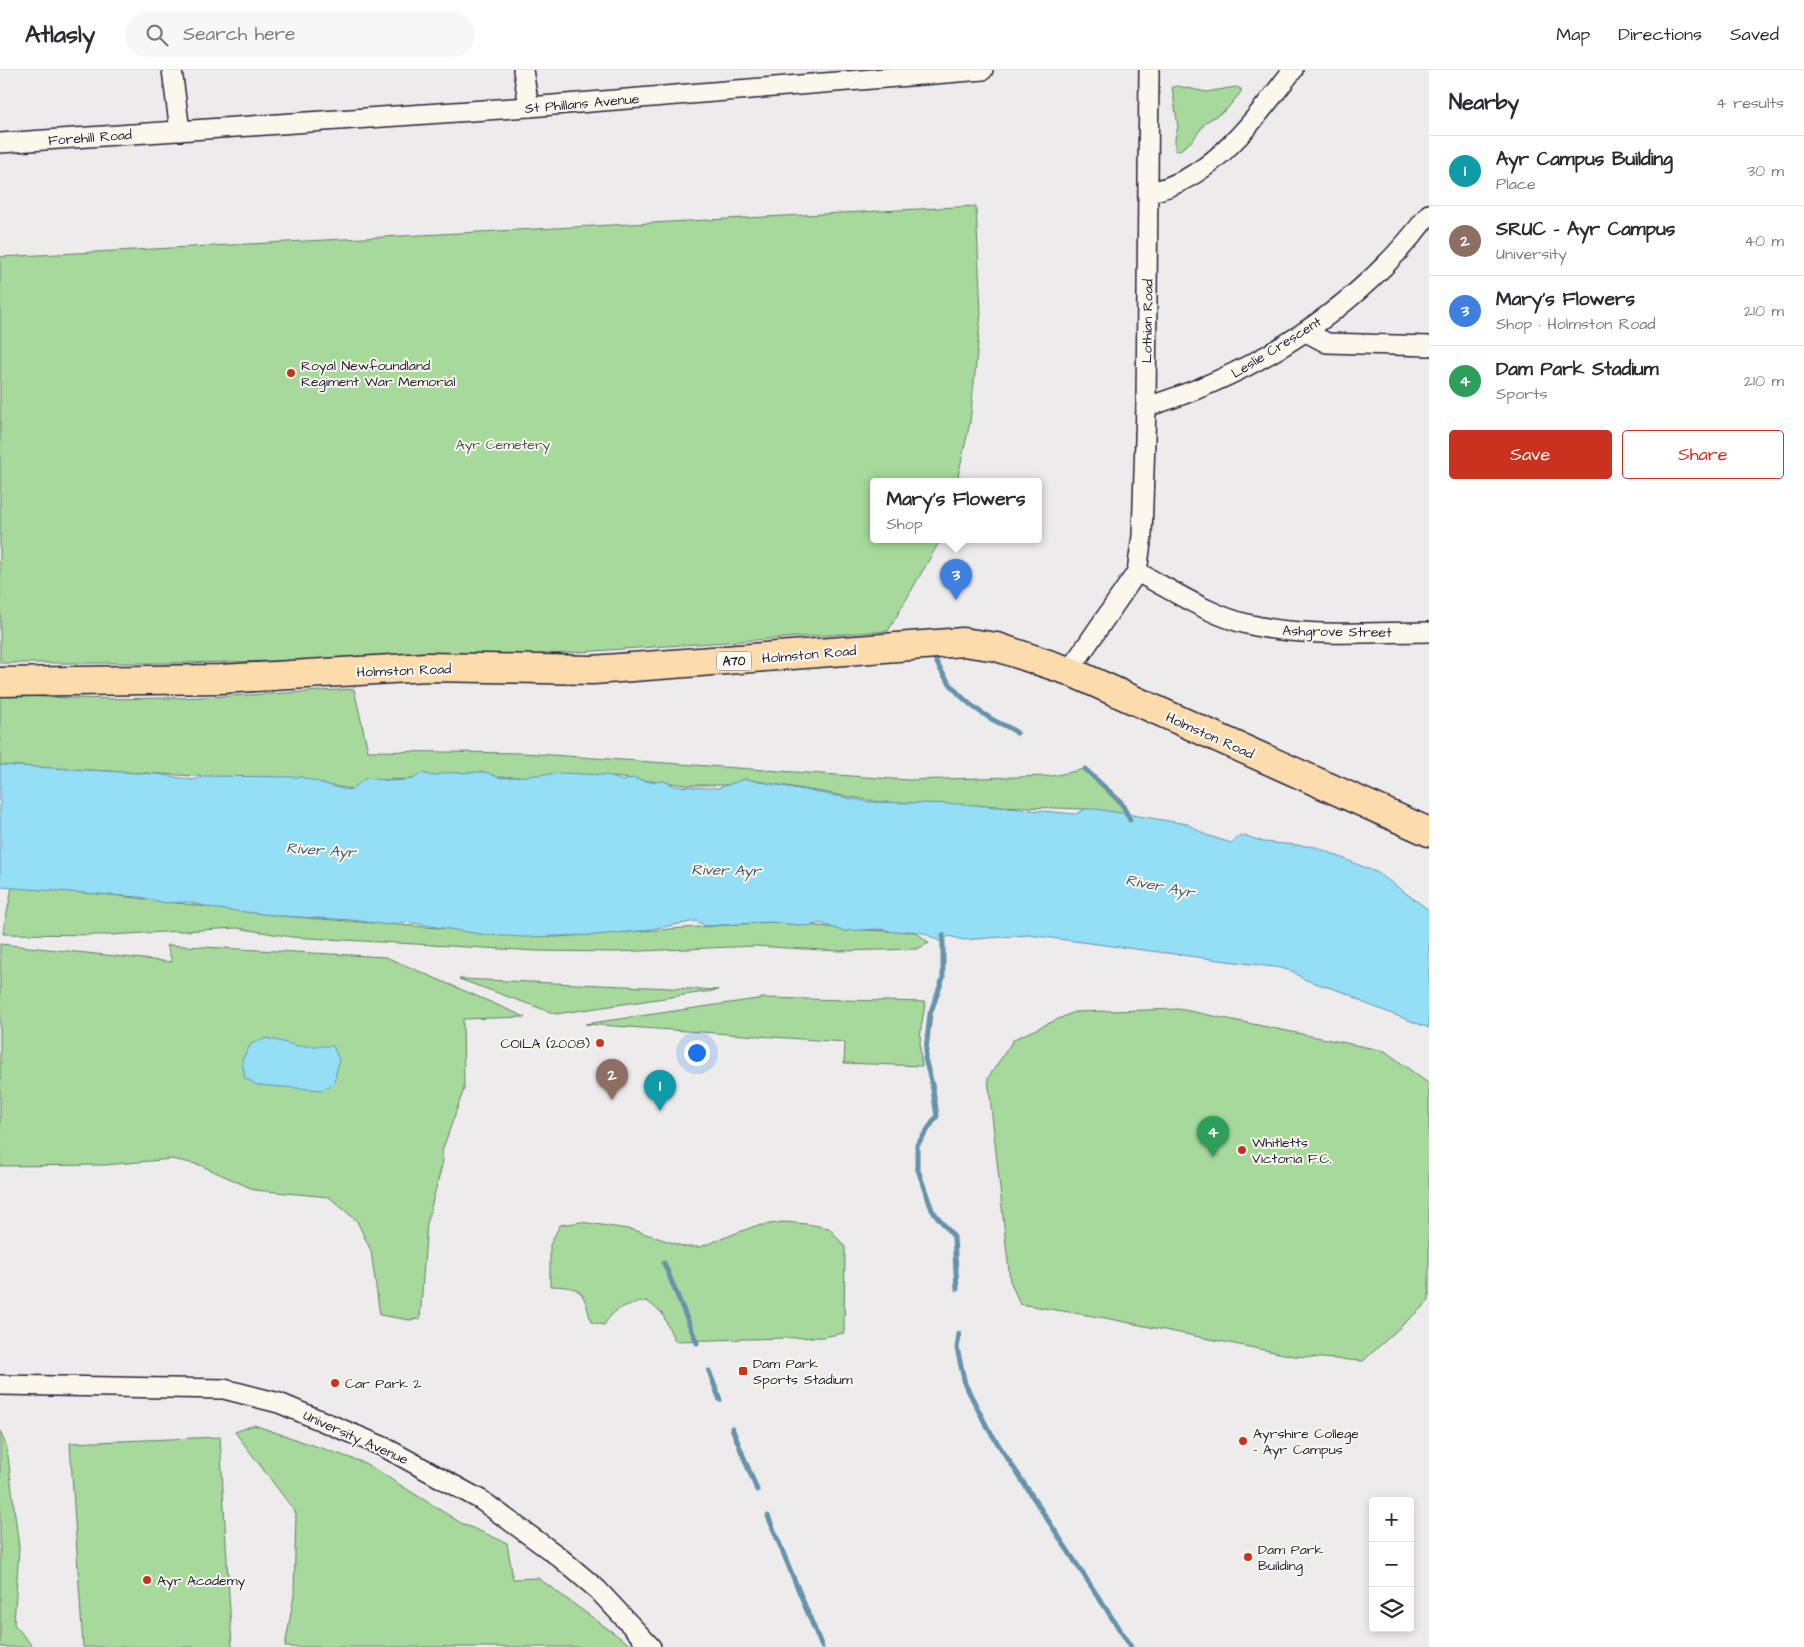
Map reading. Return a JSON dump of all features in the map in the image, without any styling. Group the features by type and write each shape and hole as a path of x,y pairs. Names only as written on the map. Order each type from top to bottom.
{"main road":[{"name":"Holmston Road","path":"0,682 221,679 426,667 593,670 783,658 929,643 963,642 997,647 1069,671 1429,832"}],"street":[{"path":"172,70 180,131"},
{"path":"523,70 529,107"},
{"name":"St Phillans Avenue","path":"180,131 529,107 983,70"},
{"name":"Lothian Road","path":"1137,572 1142,536 1146,407 1150,192 1149,70"},
{"path":"1150,192 1169,188 1213,160 1238,138 1293,70"},
{"name":"Forehill Road","path":"0,143 180,131"},
{"name":"Leslie Crescent","path":"1146,407 1188,394 1222,380 1306,332 1366,285 1429,214"},
{"path":"1306,332 1327,343 1429,346"},
{"path":"1069,671 1137,572"},
{"name":"Ashgrove Street","path":"1137,572 1210,610 1254,626 1282,631 1429,632"},
{"name":"University Avenue","path":"0,1385 224,1389 279,1404 384,1447 481,1500 558,1556 598,1590 651,1647"}],"green space":[{"path":"1178,86 1206,92 1236,87 1241,89 1241,92 1226,110 1206,122 1192,141 1180,150 1175,151 1175,138 1178,127 1172,87"},
{"name":"Ayr Cemetery","path":"976,206 981,313 970,422 958,478 870,478 870,543 939,543 888,631 520,656 179,663 0,663 0,257"},
{"path":"354,689 368,751 523,753 908,780 1052,776 1085,769 1128,814 1085,809 880,802 756,781 725,785 687,785 594,775 374,780 352,789 272,777 215,777 0,765 0,694 133,699"},
{"path":"12,887 112,895 282,916 556,937 771,922 865,930 916,932 929,943 917,949 839,951 755,946 617,952 537,951 292,937 237,928 109,935 3,934"},
{"path":"0,944 172,962 167,945 386,957 525,1017 463,1019 464,1089 442,1151 443,1161 427,1223 420,1319 410,1320 380,1315 371,1251 357,1221 329,1197 255,1190 200,1165 172,1159 105,1165 0,1166"},
{"path":"459,979 718,990 556,1014"},
{"path":"764,998 926,1002 920,1050 922,1066 844,1063 845,1042 585,1024"},
{"path":"1179,1009 1385,1051 1429,1084 1429,1301 1363,1361 1294,1356 1105,1318 1020,1304 1010,1281 988,1078 1014,1039 1074,1012"},
{"path":"581,1222 634,1230 685,1247 700,1247 755,1226 784,1222 829,1228 845,1247 844,1333 823,1337 675,1341 662,1313 647,1301 622,1307 604,1325 591,1322 586,1303 580,1292 575,1289 550,1286 550,1245 560,1225"},
{"path":"254,1425 365,1463 461,1523 507,1543 513,1579 538,1578 633,1647 285,1647 294,1595 296,1513 235,1432"},
{"path":"0,1431 7,1448 19,1548 14,1624 33,1647 0,1647"},
{"path":"220,1437 232,1647 83,1647 70,1443"}],"water":[{"name":"River Ayr","path":"0,765 157,774 193,780 205,776 301,777 346,790 352,789 366,778 393,781 413,779 422,773 433,776 443,773 485,772 501,778 561,773 607,775 622,781 633,778 650,782 664,781 675,786 707,788 718,788 745,779 869,802 963,804 1076,814 1085,809 1096,809 1187,824 1206,835 1231,843 1238,837 1246,836 1264,842 1316,847 1378,873 1429,910 1429,1028 1364,1003 1349,994 1303,979 1294,972 1281,968 1028,935 963,940 949,936 941,942 924,933 894,932 881,929 842,931 820,923 808,926 771,922 706,926 696,921 640,931 595,935 524,937 486,935 406,922 387,925 353,920 282,916 217,909 188,902 165,903 140,897 0,887"},
{"path":"267,1038 298,1046 333,1046 339,1060 334,1083 323,1090 257,1085 245,1078 242,1060 251,1044"}],"waterway":[{"path":"935,659 951,685 965,700 993,720 1017,733"},
{"path":"1085,769 1121,802 1130,820"},
{"path":"943,935 943,978 930,1014 925,1059 932,1084 937,1116 917,1145 917,1167 932,1210 954,1237 957,1289"},
{"path":"664,1263 697,1343"},
{"path":"959,1334 957,1348 965,1384 987,1427 1131,1647"},
{"path":"709,1371 720,1400"},
{"path":"732,1428 757,1490"},
{"path":"768,1516 822,1647"}],"place":[{"name":"Royal Newfoundland Regiment War Memorial","path":"291,373"},
{"name":"Mary's Flowers","path":"956,600"},
{"name":"COILA (2008)","path":"600,1043"},
{"name":"SRUC - Ayr Campus","path":"612,1100"},
{"name":"Ayr Campus Building","path":"660,1111"},
{"name":"Whitletts Victoria F.C.","path":"1242,1150"},
{"name":"Dam Park Stadium","path":"1213,1157"},
{"name":"Dam Park Sports Stadium","path":"743,1371"},
{"name":"Car Park 2","path":"335,1383"},
{"name":"Ayrshire College - Ayr Campus","path":"1243,1441"},
{"name":"Dam Park Building","path":"1248,1557"},
{"name":"Ayr Academy","path":"147,1580"}]}
